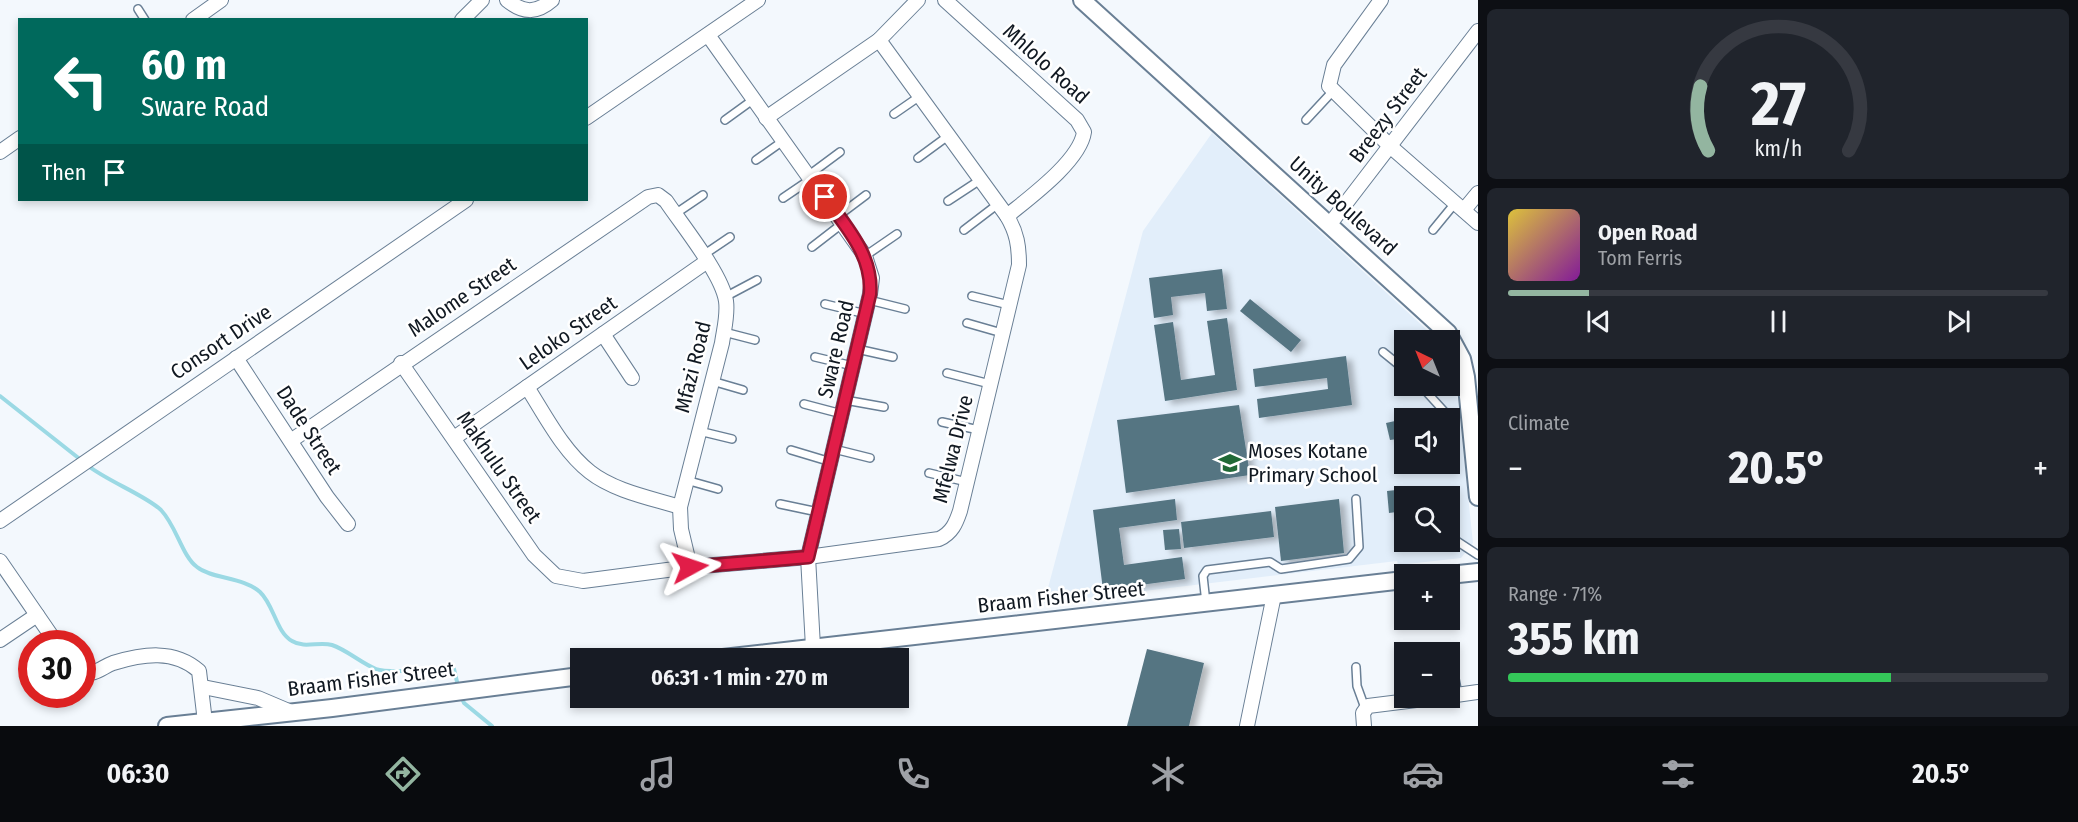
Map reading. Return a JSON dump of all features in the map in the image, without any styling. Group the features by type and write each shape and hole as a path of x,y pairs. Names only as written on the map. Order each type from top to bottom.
{"street":[{"path":"196,18 221,0"},
{"path":"464,18 482,0"},
{"path":"507,0 518,9 530,11 552,0"},
{"path":"588,117 758,0"},
{"path":"766,117 879,40 918,0"},
{"name":"Mhlolo Road","path":"945,0 1077,120 1084,132 1070,157 1054,176 1007,216"},
{"name":"Unity Boulevard","path":"1082,0 1448,333 1462,358 1458,408"},
{"path":"1381,0 1334,64 1329,80 1333,91 1391,147 1478,223"},
{"name":"Breezy Street","path":"1330,224 1478,31"},
{"name":"Sware Road","path":"708,35 865,256 872,278 808,557 813,647"},
{"name":"Mfelwa Drive","path":"573,580 808,557 939,539 946,536 956,522 1019,265 1019,245 1016,231 1007,216 879,40"},
{"path":"0,152 18,139"},
{"path":"1460,206 1478,192"},
{"name":"Mfazi Road","path":"658,195 674,214 720,283 725,298 724,332 680,507 681,529 690,567"},
{"name":"Malome Street","path":"292,440 401,363 603,227 648,197 658,195"},
{"name":"Consort Drive","path":"0,521 465,201"},
{"name":"Leloko Street","path":"454,438 603,334 704,259"},
{"path":"603,334 632,378"},
{"name":"Dade Street","path":"236,358 292,440 327,497 348,524"},
{"name":"Makhulu Street","path":"401,363 541,565 556,576 573,580"},
{"path":"527,387 563,442 590,472 619,487 680,507"},
{"name":"Unity Boulevard","path":"1460,432 1478,497"},
{"path":"0,561 48,630"},
{"path":"1460,574 1478,572"},
{"name":"Braam Fisher Street","path":"805,648 1394,581"},
{"path":"1247,726 1274,595"},
{"path":"0,640 38,615"},
{"path":"96,671 112,663 143,656 170,655 191,664 199,671 203,687 205,722"},
{"name":"Braam Fisher Street","path":"167,726 570,677"},
{"path":"203,687 258,698 291,712"},
{"path":"1460,694 1478,692"},
{"path":"1364,726 1365,708 1394,702"}],"lane":[{"path":"138,9 144,18"},
{"path":"1306,120 1333,91"},
{"path":"894,114 920,96"},
{"path":"725,120 754,99"},
{"path":"918,158 948,136"},
{"path":"756,159 783,141"},
{"path":"783,198 840,152"},
{"path":"948,201 980,180"},
{"path":"674,214 703,195"},
{"path":"812,247 866,195"},
{"path":"964,230 998,204"},
{"path":"1433,230 1460,206"},
{"path":"865,256 897,234"},
{"path":"704,259 730,237"},
{"path":"725,298 757,280"},
{"path":"972,296 1009,305"},
{"path":"825,304 905,309"},
{"path":"967,323 1002,333"},
{"path":"724,332 755,340"},
{"path":"857,350 893,357"},
{"path":"1383,352 1394,361"},
{"path":"815,357 853,366"},
{"path":"947,374 990,384"},
{"path":"712,381 743,390"},
{"path":"1431,396 1444,408"},
{"path":"845,400 884,407"},
{"path":"804,404 842,414"},
{"path":"942,422 979,430"},
{"path":"699,431 732,439"},
{"path":"791,450 870,458"},
{"path":"929,473 967,482"},
{"path":"686,480 718,489"},
{"path":"1206,603 1203,576 1207,570 1270,562 1281,569 1349,560 1359,547 1356,499"},
{"path":"780,504 819,513"},
{"path":"1460,543 1478,555"},
{"path":"1356,667 1357,686 1365,708"}],"shaded area":[{"name":"Moses Kotane Primary School","path":"1212,133 1427,330 1394,330 1394,396 1457,396 1459,408 1394,408 1394,474 1460,474 1460,420 1473,543 1461,558 1407,564 1398,564 1397,561 1044,603 1143,231"}],"building":[{"path":"1222,269 1227,309 1207,311 1205,293 1171,297 1173,315 1154,318 1149,278"},
{"path":"1250,299 1301,340 1291,352 1240,311"},
{"path":"1227,318 1237,390 1165,401 1154,325 1173,322 1181,380 1215,375 1207,321"},
{"path":"1346,356 1352,405 1259,418 1257,399 1328,389 1327,378 1255,387 1253,369"},
{"path":"1239,405 1250,475 1126,493 1117,420"},
{"path":"1394,421 1394,439 1390,440 1386,423"},
{"path":"1394,490 1394,512 1389,513 1387,491"},
{"path":"1175,499 1177,520 1119,528 1124,565 1182,557 1185,579 1103,590 1093,510"},
{"path":"1339,499 1344,553 1281,561 1275,507"},
{"path":"1271,511 1274,537 1184,548 1181,522"},
{"path":"1179,529 1181,549 1165,550 1163,530"},
{"path":"1147,649 1204,663 1189,726 1127,726"}],"waterway":[{"path":"0,396 81,460"},
{"path":"87,465 161,510 187,556 197,567 211,574 246,583 260,592 269,604 282,631 292,641 302,644 332,645 376,669 402,671 454,669 458,686"},
{"path":"461,696 464,703 492,726"}],"place":[{"name":"Moses Kotane Primary School","path":"1230,463"}],"route":[{"path":"690,567 808,557 872,278 867,260 825,197"}]}
